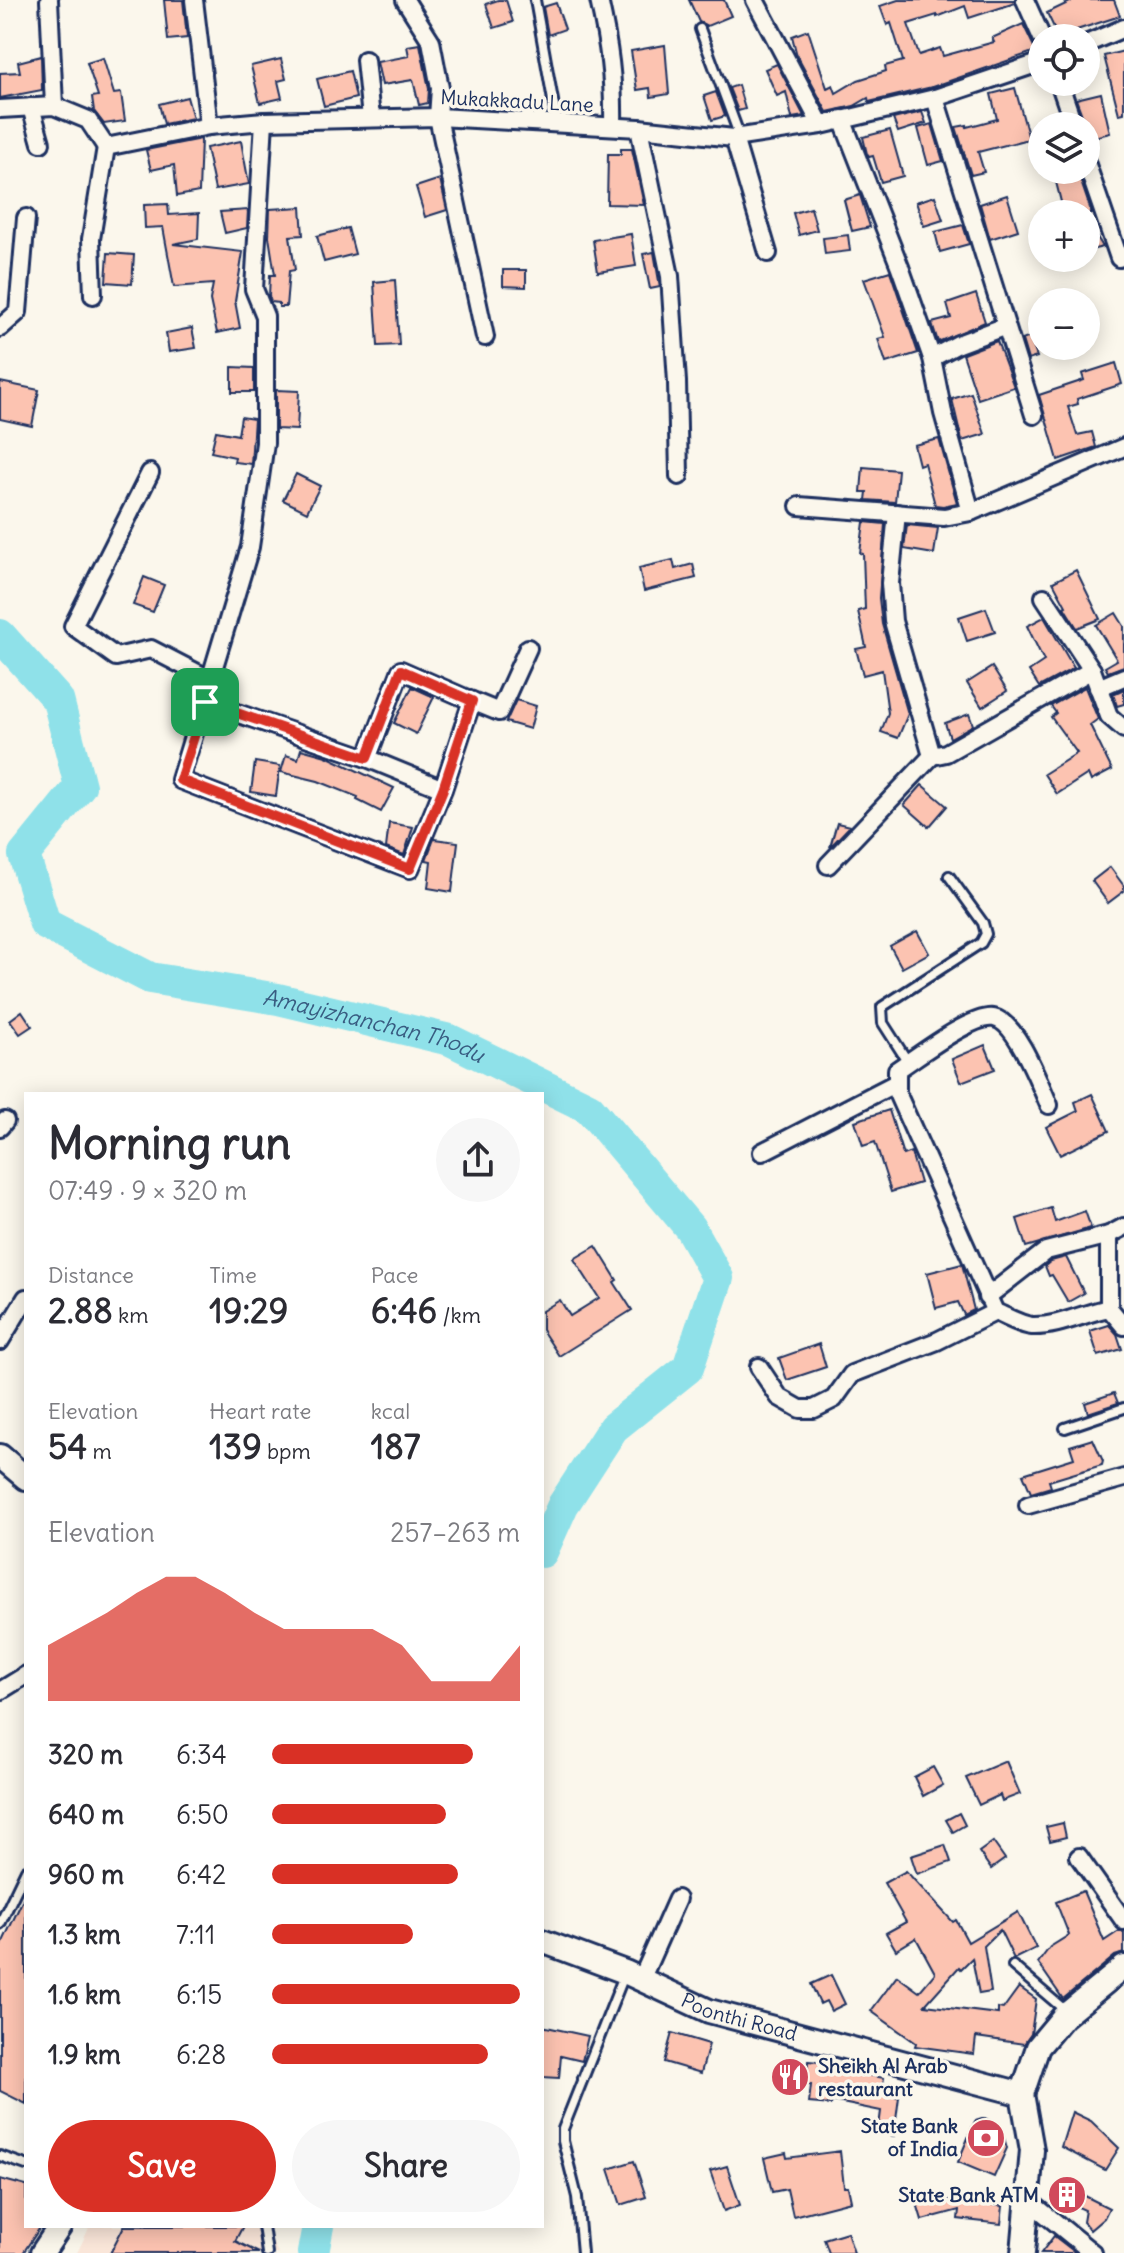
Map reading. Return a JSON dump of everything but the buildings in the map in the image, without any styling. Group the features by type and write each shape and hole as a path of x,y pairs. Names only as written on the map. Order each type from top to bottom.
{"main road":[{"path":"0,1456 24,1470"},
{"name":"Poonthi Road","path":"544,1942 633,1976 709,2011 1022,2094"},
{"path":"1023,2253 1032,2150 1022,2094 1038,2047 1068,2013 1124,1967"},
{"path":"42,2253 59,2228"}],"street":[{"path":"49,0 54,106"},
{"path":"194,0 209,126"},
{"path":"405,0 431,41 440,88 438,117 485,337"},
{"path":"599,0 613,67 613,126"},
{"path":"755,0 821,125"},
{"path":"1025,0 1036,24"},
{"path":"1100,38 1124,28"},
{"path":"365,60 371,118"},
{"name":"Mukakkadu Lane","path":"106,147 209,126 371,118 438,117 557,123 737,137 821,125 935,98 1028,67"},
{"path":"935,98 1034,415"},
{"path":"0,109 54,106 88,120 106,147 91,239 93,295"},
{"path":"31,107 41,143"},
{"path":"842,119 932,358 943,413 971,512"},
{"path":"264,121 254,289 265,316 265,443 250,547 180,780 410,869 443,789 472,701"},
{"path":"639,128 670,276 679,476"},
{"path":"737,137 768,253"},
{"path":"1094,184 1119,258"},
{"path":"0,328 18,312 26,218"},
{"path":"932,358 958,344 1006,326"},
{"path":"799,506 944,517 971,512 1124,447"},
{"path":"150,473 73,626 116,657 151,649 211,680"},
{"path":"897,513 890,583 893,621 932,756"},
{"path":"1044,597 1092,670 1109,716 1124,729"},
{"path":"367,758 401,670 499,712 528,648"},
{"path":"828,865 932,756 946,753 1092,670"},
{"path":"1098,688 1124,677"},
{"path":"205,702 367,758 443,789"},
{"path":"1049,1105 1015,1036 1005,1023 995,1018 968,1025 897,1070 897,1093 991,1304 1030,1326 1070,1320 1087,1312 1109,1308"},
{"path":"762,1152 896,1083"},
{"path":"759,1367 779,1397 800,1409 814,1409 834,1399 852,1374 937,1341 991,1304 1046,1251 1116,1231 1109,1308 1124,1326"},
{"path":"0,1341 24,1301"},
{"path":"1028,1505 1124,1478"},
{"path":"0,1691 24,1676"},
{"path":"1079,1857 1124,1921"},
{"path":"633,1976 677,1899"},
{"path":"1029,2201 1093,2253"}],"lane":[{"path":"535,0 557,123"},
{"path":"700,29 737,137"},
{"path":"908,1062 883,1023 882,1007 981,943 986,934 983,923 949,876"},
{"path":"1065,1428 1124,1408"},
{"path":"0,1924 24,1874"},
{"path":"1013,1966 1068,2013"},
{"path":"582,2253 577,2197 563,2141 563,2129 633,1976"},
{"path":"0,2156 24,2164"},
{"path":"263,2228 267,2253"}],"shaded area":[{"path":"89,2228 265,2228 278,2253 77,2253"}],"waterway":[{"name":"Amayizhanchan Thodu","path":"0,635 58,700 80,786 24,855 45,924 150,978 278,999 450,1040 589,1108 690,1228 718,1278 688,1368 613,1428 563,1505 544,1548"},
{"name":"Amayizhanchan Thodu","path":"313,2253 318,2228"}],"place":[{"name":"Sheikh Al Arab restaurant","path":"790,2077"},
{"name":"State Bank of India","path":"986,2138"},
{"name":"State Bank ATM","path":"1067,2195"}],"route":[{"path":"401,670 472,701 443,789 410,869 180,780 205,702 367,758 401,670"}]}
